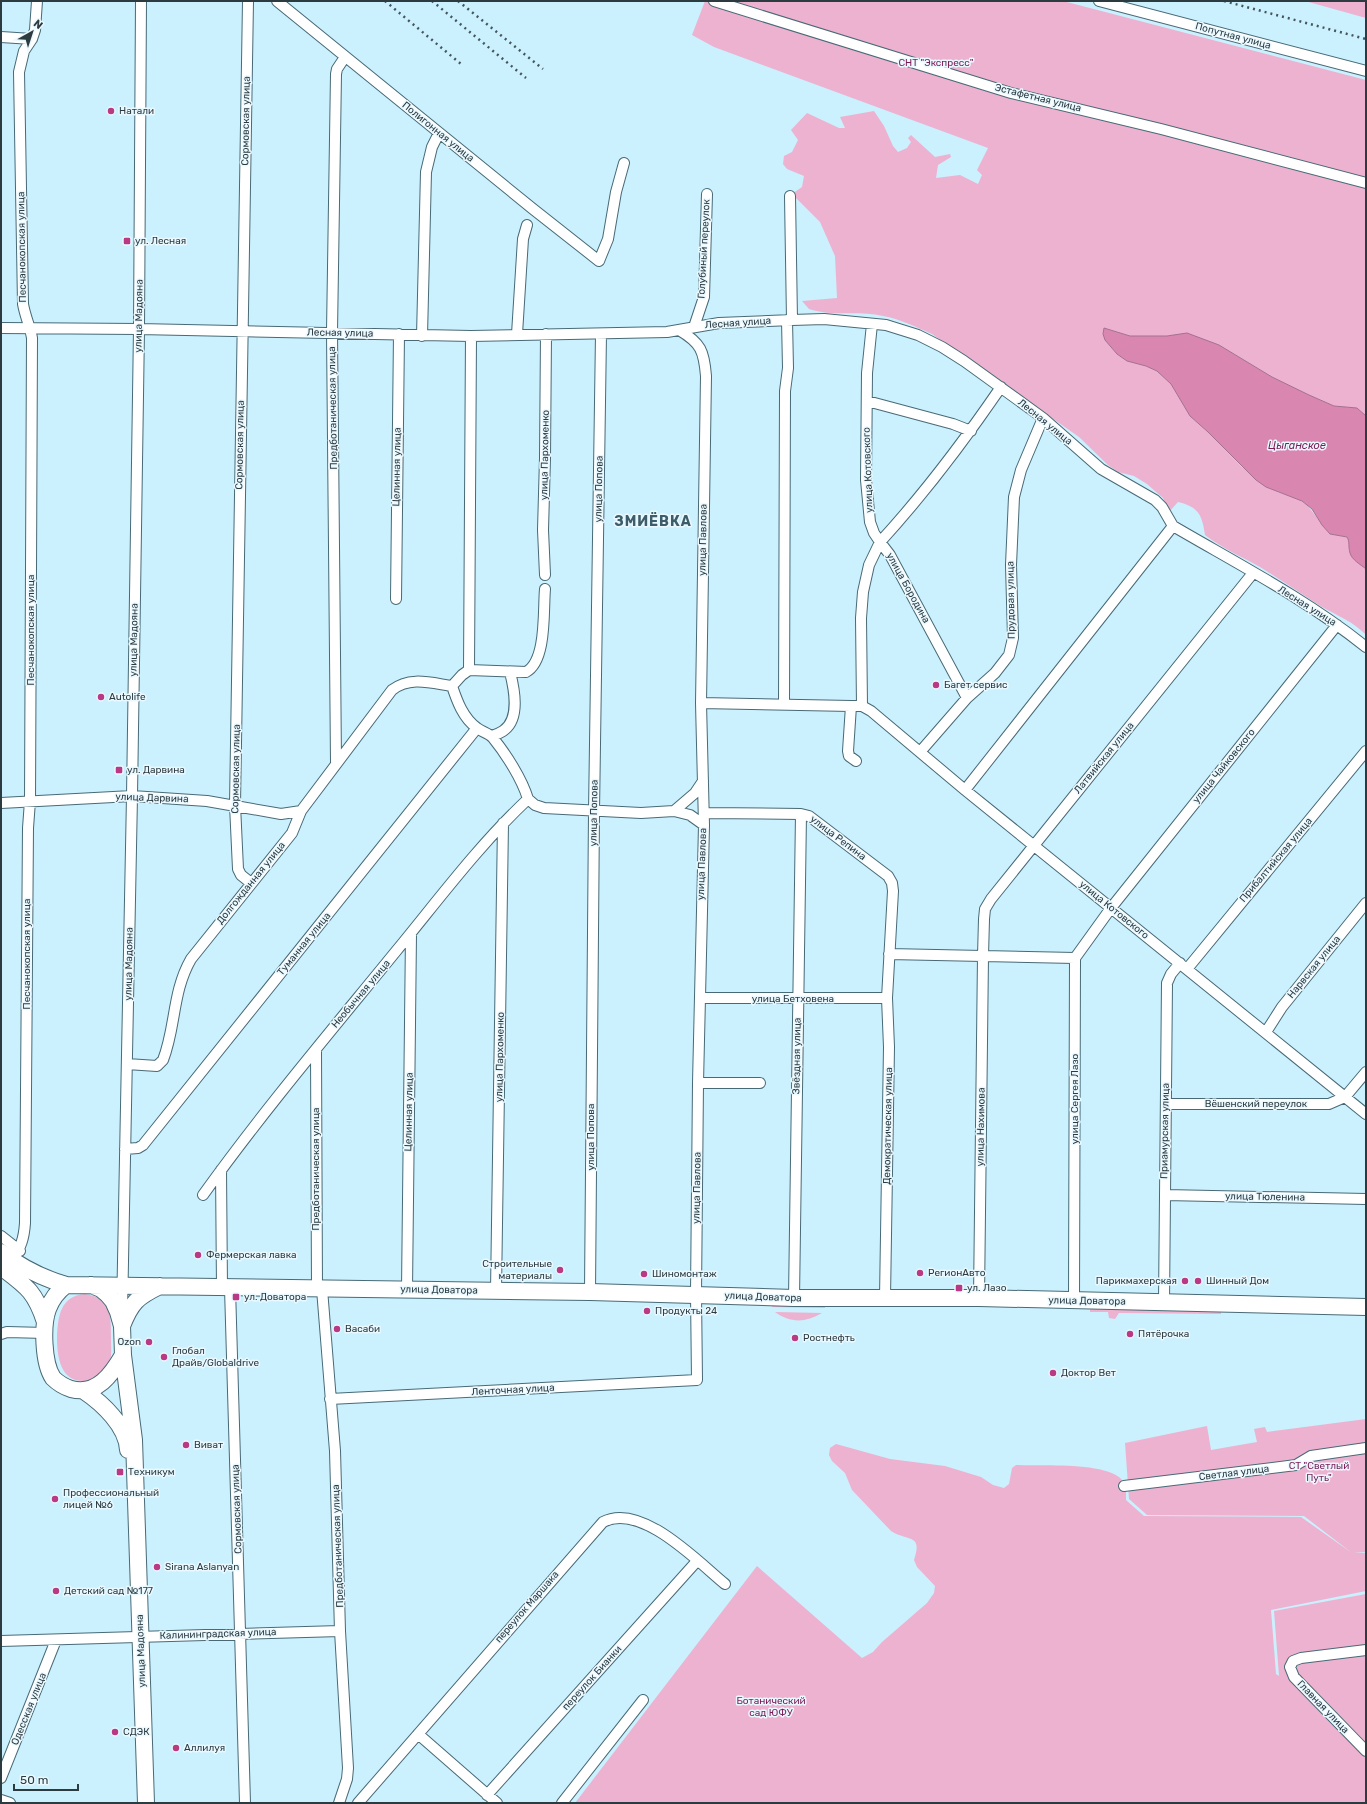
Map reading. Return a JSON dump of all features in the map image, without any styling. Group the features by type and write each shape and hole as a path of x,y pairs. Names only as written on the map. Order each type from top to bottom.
{"main road":[{"path":"9,1257 45,1279 66,1284 91,1285 101,1289 113,1301 122,1326 123,1355 116,1368 98,1386 84,1391 68,1388 53,1378 48,1365 45,1327 40,1307 34,1294 9,1257"},
{"path":"45,1327 48,1310 54,1297 66,1284"},
{"name":"улица Доватора","path":"91,1285 590,1292 794,1298 979,1298 1366,1307"},
{"name":"улица Доватора","path":"122,1326 128,1311 137,1299 142,1294 160,1286"},
{"name":"улица Мадояна","path":"123,1355 134,1440 138,1803"},
{"name":"улица Мадояна","path":"84,1391 106,1408 128,1441 146,1803"}],"street":[{"name":"Песчанокопская улица","path":"9,1257 24,1238 25,1223 28,836 30,801 32,338 30,328 24,314 23,304 19,72 24,51 32,38 36,21 37,1"},
{"name":"улица Мадояна","path":"122,1326 139,328 141,1"},
{"name":"Сормовская улица","path":"248,1 235,805 238,869 241,875 251,883"},
{"name":"Полигонная улица","path":"277,1 439,133 600,261 608,240 616,192 624,164"},
{"name":"Эстафетная улица","path":"714,1 1011,93 1161,129 1366,184"},
{"name":"Попутная улица","path":"1100,1 1366,71"},
{"path":"1,37 32,38"},
{"name":"Предботаническая улица","path":"336,762 332,332 336,74 337,69 345,57"},
{"path":"422,336 426,172 432,147 439,133"},
{"name":"Голубиный переулок","path":"694,327 704,297 707,194"},
{"path":"784,704 785,398 790,320 790,196"},
{"path":"517,334 523,239 527,225"},
{"name":"Лесная улица","path":"1,328 139,328 242,332 332,332 422,336 471,336 517,334 601,334 679,330 719,323 824,319 872,324 900,329 924,338 964,361 1043,418 1101,469 1154,500 1165,511 1173,526 1254,572 1338,625 1366,646"},
{"name":"улица Котовского","path":"872,324 867,373 867,494 870,522 874,533 880,542"},
{"name":"Лесная улица","path":"679,330 693,340 701,349"},
{"name":"Целинная улица","path":"396,599 399,334"},
{"name":"улица Пархоменко","path":"545,575 543,530 546,458 546,334"},
{"name":"улица Попова","path":"590,1292 594,812 601,334"},
{"path":"469,670 471,336"},
{"name":"улица Павлова","path":"697,1380 696,1294 698,1083 704,825 701,704 706,376 705,363 701,349"},
{"name":"улица Бородина","path":"967,698 890,555 880,542 900,520 971,431 1001,387"},
{"path":"867,401 953,424 971,431"},
{"name":"Прудовая улица","path":"920,752 967,698 1004,662 1012,646 1013,618 1011,550 1014,497 1021,470 1043,418"},
{"path":"965,790 1173,526"},
{"path":"701,704 862,706 861,618 863,592 869,565 880,542"},
{"name":"Латвийская улица","path":"983,956 985,909 991,899 1254,572"},
{"path":"545,589 540,647 538,659 534,666 526,672 469,670 452,686 456,700 462,710 476,728 492,736 520,779 528,800 535,805 544,808 594,812 641,813 674,811 690,815 704,825"},
{"name":"улица Чайковского","path":"1111,908 1338,625"},
{"path":"492,736 503,731 512,720 514,700 513,683 510,672"},
{"name":"Долгожданная улица","path":"127,1064 157,1066 163,1060 178,990 184,970 191,959 292,833 301,811 322,785 336,762 392,690 400,684 409,681 452,686"},
{"path":"851,706 848,751 849,756 856,761"},
{"name":"улица Котовского","path":"862,706 872,711 965,790 1366,1114"},
{"name":"Туманная улица","path":"125,1149 138,1148 143,1145 476,728"},
{"name":"Прибалтийская улица","path":"1183,966 1366,751"},
{"path":"674,811 695,793 703,781"},
{"name":"улица Дарвина","path":"1,803 132,796 207,801 281,814 301,811"},
{"name":"Необычная улица","path":"203,1195 256,1123 316,1049 503,823 528,800"},
{"name":"улица Репина","path":"704,813 801,814 818,822 888,876 892,883 893,891 889,954"},
{"name":"Звёздная улица","path":"794,1298 801,814"},
{"name":"улица Пархоменко","path":"496,1291 503,823"},
{"name":"Нарвская улица","path":"1266,1032 1282,1008 1366,903"},
{"path":"889,954 1075,958 1111,908"},
{"name":"Целинная улица","path":"407,1290 411,934"},
{"name":"Демократическая улица","path":"885,1298 889,1091 887,998 889,954"},
{"name":"улица Нахимова","path":"979,1298 983,956"},
{"name":"улица Сергея Лазо","path":"1074,1301 1075,958"},
{"name":"Приамурская улица","path":"1164,1303 1167,983 1171,974 1183,966"},
{"name":"улица Бетховена","path":"700,998 887,998"},
{"name":"Предботаническая улица","path":"316,1049 319,1289 335,1451 340,1631 348,1768 347,1780 339,1803"},
{"path":"1345,1097 1366,1072"},
{"path":"698,1083 760,1083"},
{"name":"Вёшенский переулок","path":"1166,1104 1320,1104 1336,1102 1345,1097"},
{"name":"Сормовская улица","path":"221,1170 241,1634 245,1803"},
{"name":"улица Тюленина","path":"1164,1195 1366,1199"},
{"path":"1,1236 9,1257"},
{"path":"1,1334 45,1327"},
{"name":"Ленточная улица","path":"330,1399 697,1380"},
{"name":"Светлая улица","path":"1124,1486 1296,1465 1311,1456 1366,1448"},
{"name":"переулок Маршака","path":"358,1803 603,1522 610,1518 618,1517 637,1520 661,1532 725,1584"},
{"name":"переулок Бианки","path":"487,1795 697,1561"},
{"name":"Калининградская улица","path":"1,1641 340,1631"},
{"name":"Одесская улица","path":"1,1778 56,1640"},
{"name":"Главная улица","path":"1366,1650 1301,1658 1293,1661 1290,1667 1294,1677 1366,1751"},
{"path":"562,1803 643,1700"},
{"path":"418,1734 497,1803"},
{"path":"1,1800 10,1803"}],"green space":[{"name":"СНТ \"Экспресс\"","path":"705,1 1063,1 1366,80 1366,416 1357,408 1334,406 1309,395 1272,377 1219,345 1187,334 1167,336 1130,336 1104,328 1103,334 1105,340 1117,354 1127,361 1146,366 1157,371 1171,384 1190,416 1242,467 1278,492 1297,498 1307,505 1330,534 1347,537 1350,542 1349,548 1366,569 1366,635 1351,623 1322,607 1260,567 1205,535 1201,517 1191,506 1178,502 1169,512 1163,498 1147,484 1134,476 1118,472 1108,465 1079,437 932,334 889,317 874,314 827,313 809,309 802,301 837,298 835,256 820,222 792,194 802,187 804,176 787,169 783,164 784,156 792,152 798,140 791,130 807,113 839,128 845,128 840,117 874,111 884,126 893,146 898,152 907,148 911,142 908,138 911,135 935,157 950,154 951,157 938,165 936,178 960,175 978,184 982,175 977,170 988,148 714,47 692,35"},
{"path":"1305,1 1366,1 1366,18"},
{"path":"85,1294 100,1299 105,1304 110,1315 111,1322 111,1358 104,1371 95,1379 90,1381 70,1378 65,1373 59,1360 57,1337 58,1322 65,1303 70,1299"},
{"path":"772,1304 825,1304 825,1308 772,1307"},
{"path":"1090,1309 1221,1311 1221,1314 1119,1313 1115,1319 1109,1318 1108,1312 1090,1312"},
{"path":"775,1312 822,1313 810,1319 792,1320"},
{"path":"1366,1419 1366,1552 1354,1552 1366,1553 1366,1591 1271,1610 1276,1674 1279,1676 1274,1611 1366,1594 1366,1803 575,1803 757,1566 862,1658 873,1652 882,1642 927,1603 934,1593 935,1586 917,1567 914,1560 917,1546 915,1542 891,1531 852,1490 845,1473 832,1461 829,1455 830,1448 836,1444 890,1459 945,1466 981,1477 993,1485 1004,1488 1009,1484 1012,1468 1016,1465 1069,1466 1098,1469 1110,1472 1122,1479 1126,1488 1126,1500 1144,1516 1301,1517 1352,1553 1304,1516 1147,1515 1129,1499 1125,1443 1207,1426 1211,1450 1257,1442 1254,1429 1265,1427 1267,1432"}],"water":[{"name":"Цыганское","path":"1104,328 1130,336 1167,336 1187,333 1219,345 1272,377 1309,395 1334,406 1357,408 1366,416 1366,569 1354,560 1351,555 1347,537 1330,534 1322,525 1312,509 1302,501 1266,487 1256,480 1190,416 1171,384 1157,371 1146,366 1127,361 1117,354 1105,340 1103,334"}],"railway":[{"path":"385,1 461,64"},
{"path":"432,1 526,78"},
{"path":"458,1 543,69"},
{"path":"1224,1 1366,39"}],"place":[{"name":"Натали","path":"111,111"},
{"name":"ул. Лесная","path":"127,241"},
{"name":"Багет сервис","path":"936,685"},
{"name":"Autolife","path":"101,697"},
{"name":"ул. Дарвина","path":"119,770"},
{"name":"Фермерская лавка","path":"198,1255"},
{"name":"Строительные материалы","path":"560,1270"},
{"name":"РегионАвто","path":"920,1273"},
{"name":"Шиномонтаж","path":"644,1274"},
{"name":"Парикмахерская","path":"1185,1281"},
{"name":"Шинный Дом","path":"1198,1281"},
{"name":"ул. Лазо","path":"959,1288"},
{"name":"ул. Доватора","path":"236,1297"},
{"name":"Продукты 24","path":"647,1311"},
{"name":"Васаби","path":"337,1329"},
{"name":"Пятёрочка","path":"1130,1334"},
{"name":"Ростнефть","path":"795,1338"},
{"name":"Ozon","path":"149,1342"},
{"name":"Глобал Драйв/Globaldrive","path":"164,1357"},
{"name":"Доктор Вет","path":"1053,1373"},
{"name":"Виват","path":"186,1445"},
{"name":"Техникум","path":"120,1472"},
{"name":"Профессиональный лицей №6","path":"55,1499"},
{"name":"Sirana Aslanyan","path":"157,1567"},
{"name":"Детский сад №177","path":"56,1591"},
{"name":"СДЭК","path":"115,1732"},
{"name":"Аллилуя","path":"176,1748"}],"district":[{"name":"ЗМИЁВКА","path":"653,521"}],"park label":[{"name":"СТ \"Светлый Путь\"","path":"1319,1472"},
{"name":"Ботанический сад ЮФУ","path":"771,1706"}]}
